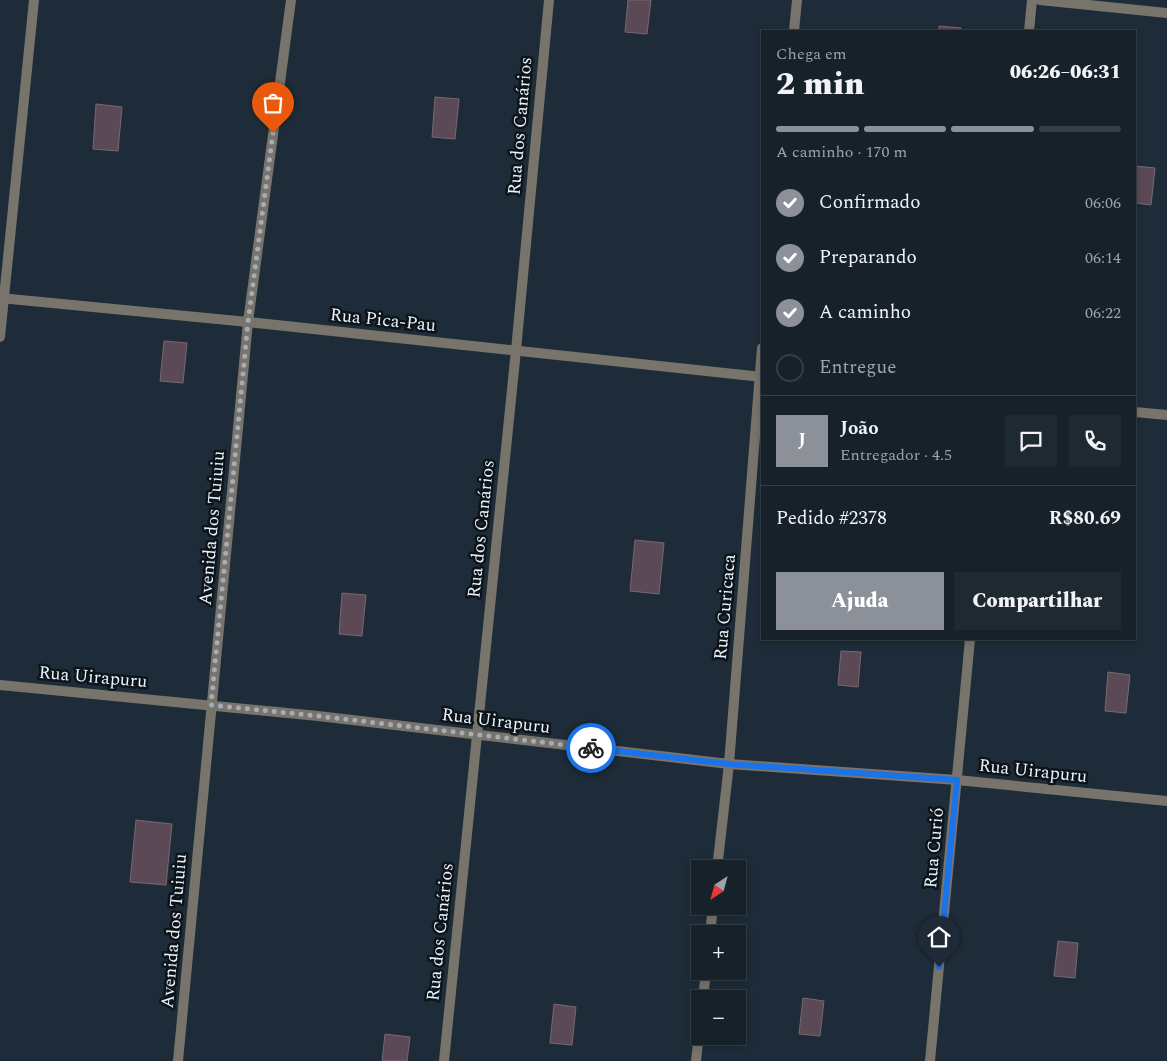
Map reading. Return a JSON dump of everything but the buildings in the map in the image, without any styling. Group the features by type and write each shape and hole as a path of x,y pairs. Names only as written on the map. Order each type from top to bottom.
{"street":[{"path":"0,337 2,298 34,0"},
{"name":"Avenida dos Tuiuiu","path":"178,1061 248,322 291,0"},
{"name":"Rua dos Canários","path":"444,1061 516,350 548,0"},
{"path":"794,30 797,0"},
{"path":"1029,30 1032,0"},
{"path":"1040,0 1167,12"},
{"name":"Rua Pica-Pau","path":"2,298 248,322 761,377"},
{"name":"Rua Curicaca","path":"719,860 729,764 761,377"},
{"path":"1136,412 1167,415"},
{"name":"Rua Curió","path":"930,1061 970,640"},
{"name":"Rua Uirapuru","path":"0,685 211,705 729,764 957,780 1167,801"},
{"path":"696,1061 698,1045"}],"way so far":[{"path":"273,133 248,322 211,705 591,748"}],"route":[{"path":"591,748 729,764 957,780 939,967"}]}
